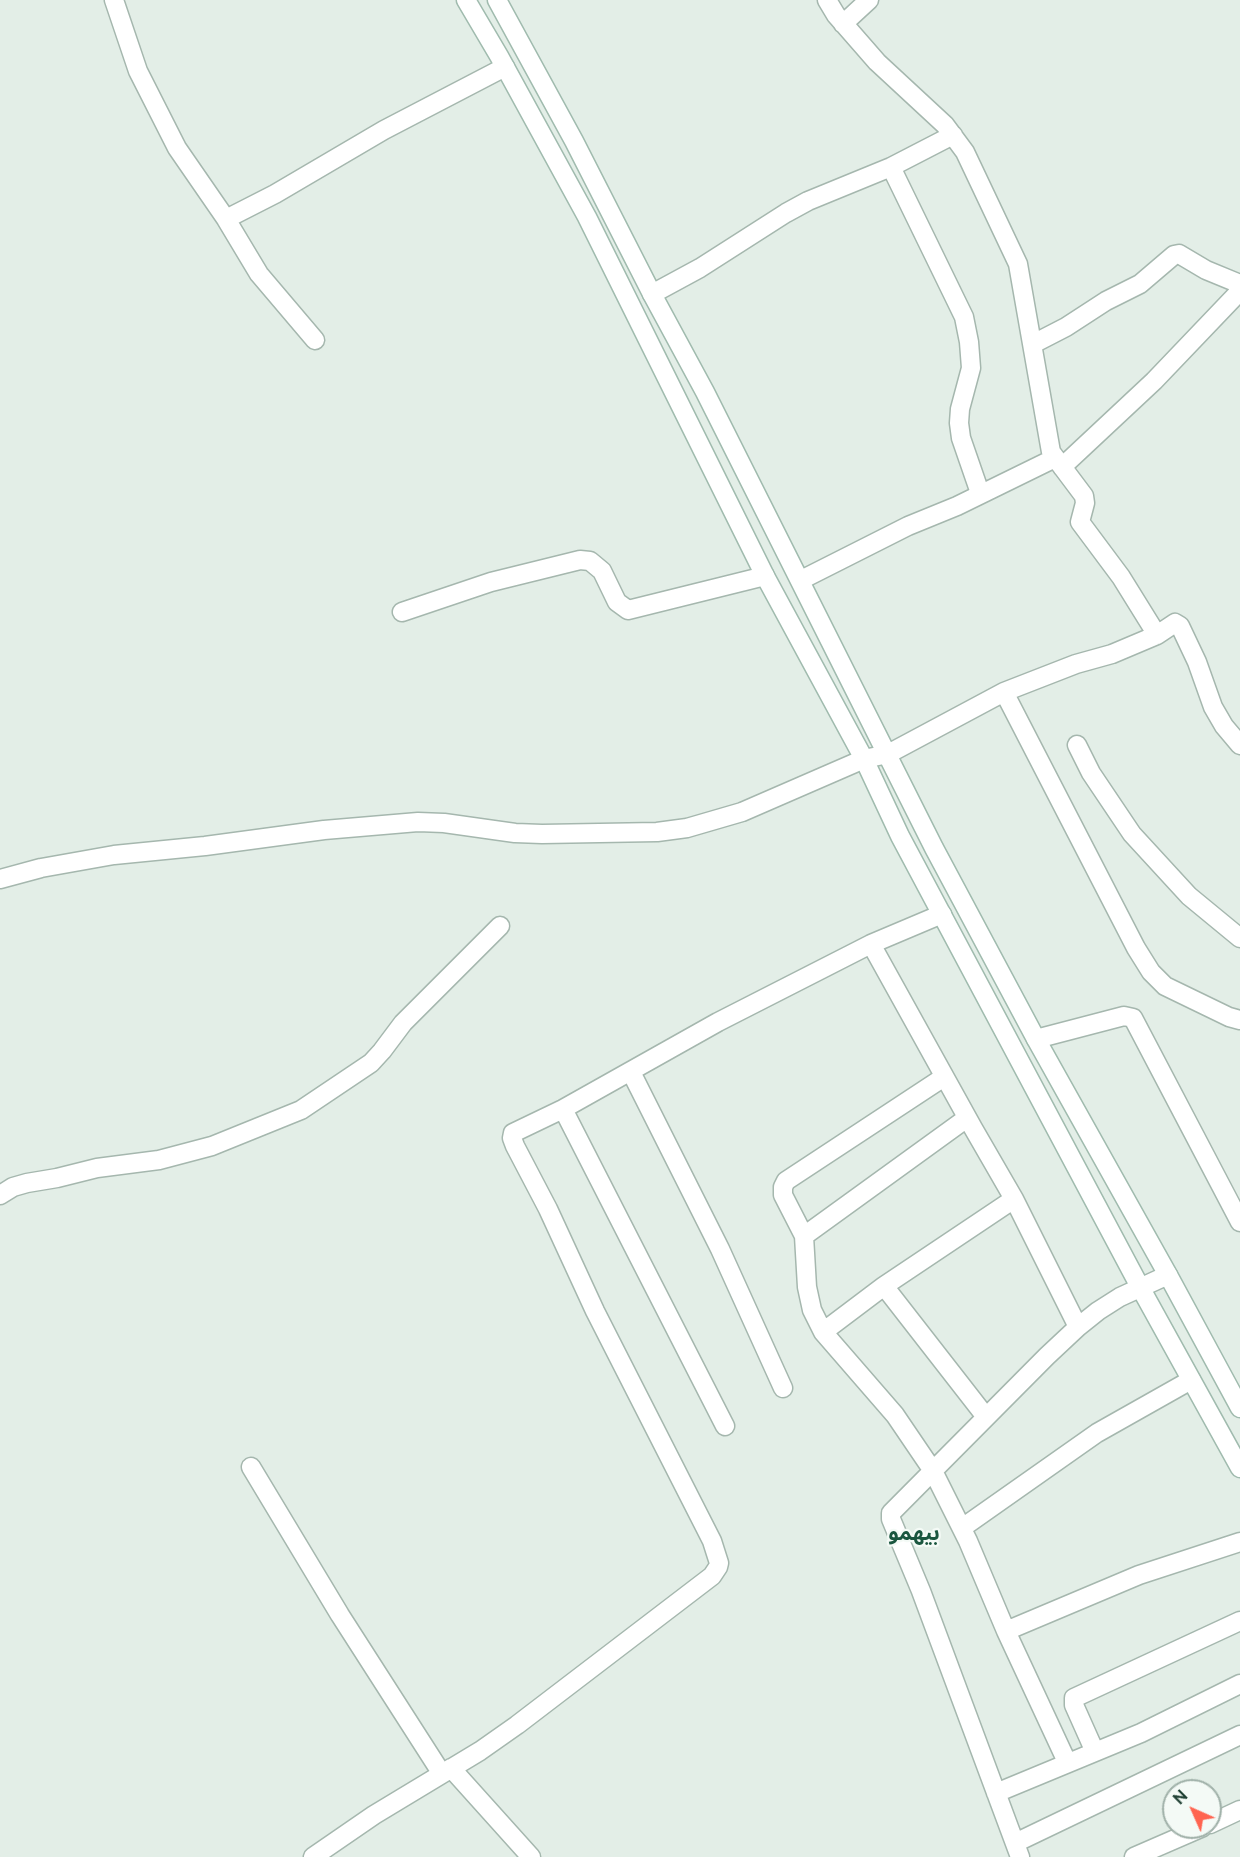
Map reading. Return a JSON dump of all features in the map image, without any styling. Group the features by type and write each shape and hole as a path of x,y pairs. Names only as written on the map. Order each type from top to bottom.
{"street":[{"path":"114,0 138,71 177,148 226,219 259,274 315,340"},
{"path":"466,0 592,227 765,576 864,759 900,836 1140,1287 1240,1468"},
{"path":"497,0 574,141 705,392 934,848 1240,1408"},
{"path":"827,0 843,24 877,63 924,104 953,135 977,175 1018,264 1049,445 1058,463 1084,496 1085,503 1080,522 1121,577 1157,634"},
{"path":"843,24 869,0"},
{"path":"226,219 275,194 384,130 505,67"},
{"path":"652,294 700,268 793,209 891,167 953,135"},
{"path":"891,167 964,317 971,368 960,409 959,423 961,438 980,493"},
{"path":"1033,344 1140,284 1174,255 1179,254 1206,270 1240,284"},
{"path":"801,580 980,493 1058,463 1154,381 1240,291"},
{"path":"402,612 491,582 580,560 590,561 602,571 617,602 628,610 765,576"},
{"path":"0,879 41,868 114,855 205,846 324,830 417,822 542,834 657,832 687,828 742,812 864,759 888,754 1004,692 1076,664 1112,654 1157,634 1175,623 1180,626 1197,662 1213,707 1224,726 1240,744"},
{"path":"1004,692 1151,972 1165,986 1229,1017 1240,1020"},
{"path":"1077,745 1091,772 1132,834 1189,896 1240,938"},
{"path":"313,1857 374,1815 517,1725 712,1576 719,1563 707,1530 595,1311 512,1138 513,1132 563,1109 718,1022 871,944 942,914"},
{"path":"0,1195 13,1187 27,1183 97,1168 159,1160 212,1146 302,1110 370,1063 409,1016 500,926"},
{"path":"871,944 1014,1199 1078,1327"},
{"path":"1036,1038 1124,1016 1132,1018 1240,1222"},
{"path":"631,1072 720,1249 783,1388"},
{"path":"944,1077 786,1181 783,1195 804,1236 808,1294 812,1310 823,1332 895,1415 933,1471 962,1528 1006,1631 1067,1762"},
{"path":"563,1109 725,1426"},
{"path":"804,1236 968,1118"},
{"path":"823,1332 884,1286 1014,1199"},
{"path":"1168,1275 1140,1287 1098,1311 1078,1327 986,1417 894,1510 890,1517 925,1601 1017,1850 1240,1735"},
{"path":"884,1286 986,1417"},
{"path":"962,1528 1097,1433 1191,1380"},
{"path":"251,1467 340,1615 446,1771 531,1857"},
{"path":"1006,1631 1139,1575 1240,1542"},
{"path":"1095,1752 1074,1705 1074,1698 1240,1621"},
{"path":"996,1793 1142,1733 1240,1684"},
{"path":"1222,1818 1240,1810"},
{"path":"1134,1857 1175,1839"}],"district":[{"name":"بيهمو","path":"914,1534"}]}
